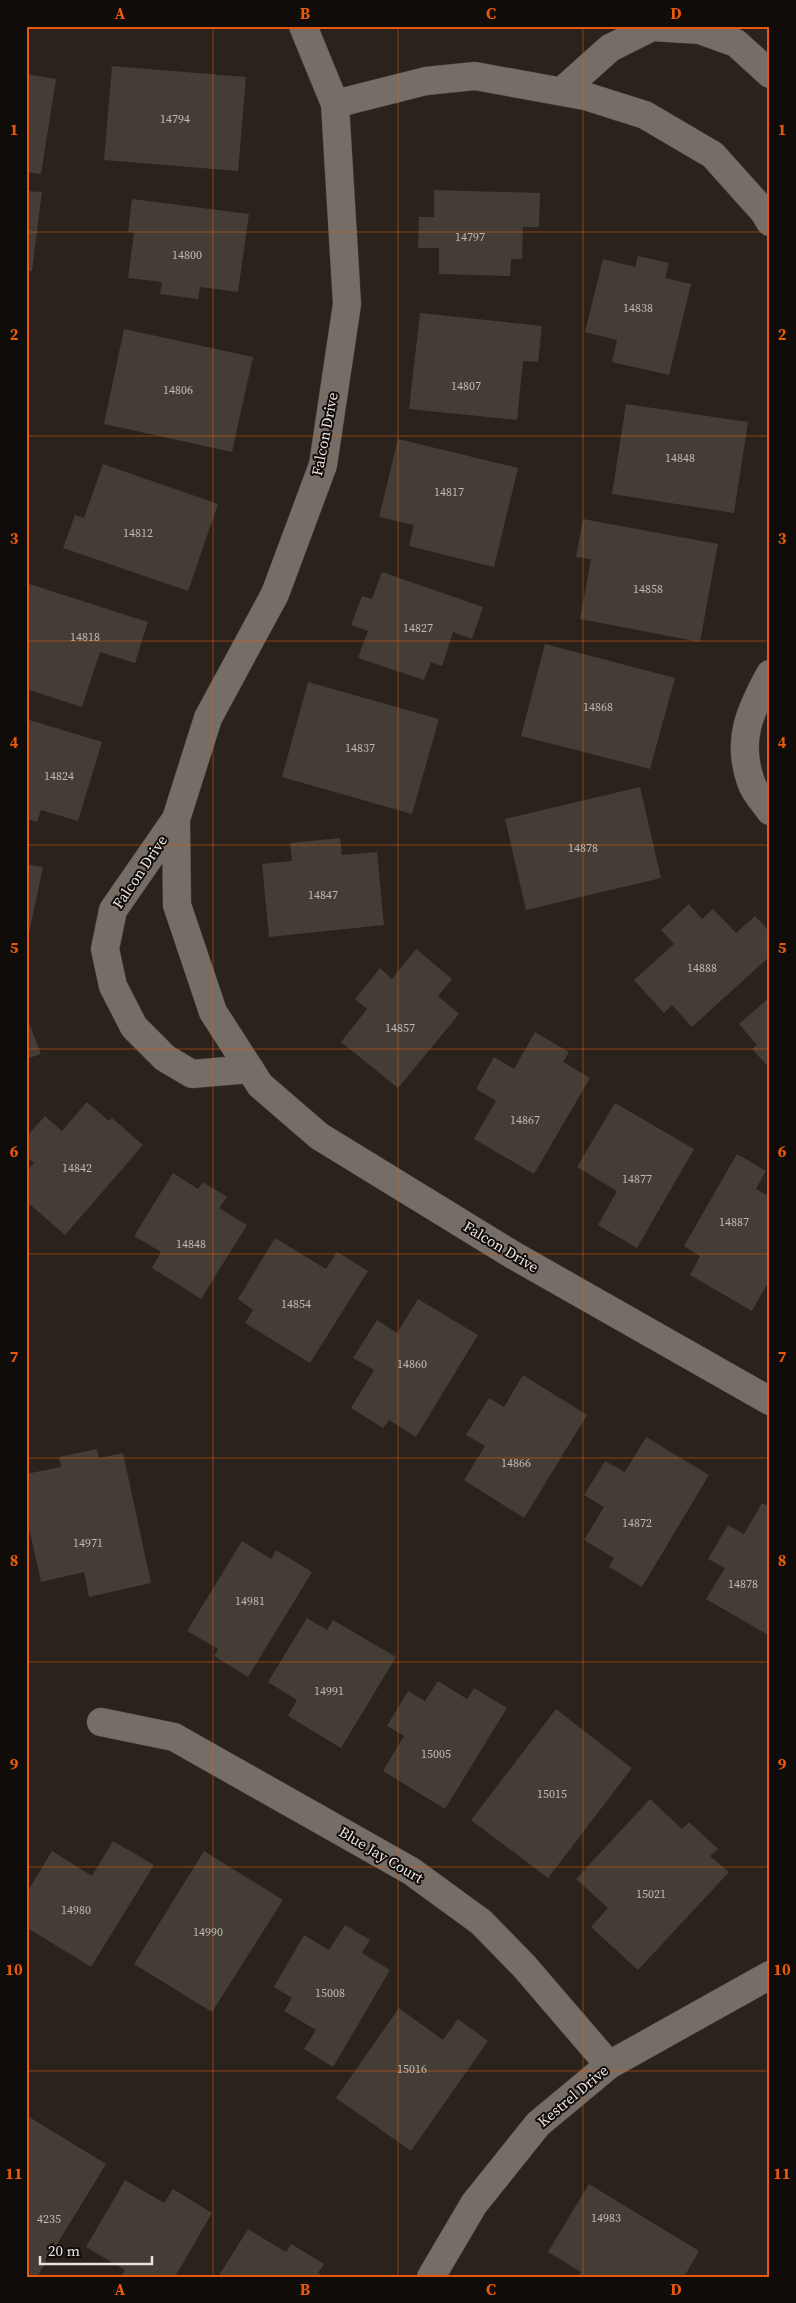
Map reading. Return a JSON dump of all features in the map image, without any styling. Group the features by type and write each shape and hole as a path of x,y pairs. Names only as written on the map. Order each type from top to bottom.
{"street":[{"name":"Falcon Drive","path":"250,1069 192,1074 165,1058 134,1027 113,986 105,949 112,910 176,819 208,718 275,594 323,465 347,304 335,104 303,26"},
{"path":"562,91 610,48 652,27 700,30 736,43 770,74"},
{"path":"335,104 426,81 475,76 585,96 645,115 713,155 770,221"},
{"path":"770,674 752,706 742,742 751,782 770,811"},
{"name":"Falcon Drive","path":"176,819 177,905 213,1012 260,1085 319,1136 513,1255 770,1401"},
{"name":"Blue Jay Court","path":"101,1722 174,1737 411,1871 481,1922 524,1966 609,2065"},
{"name":"Kestrel Drive","path":"431,2277 474,2204 538,2124 609,2065 770,1975"}],"building":[{"path":"112,66 246,77 238,171 104,160"},
{"path":"26,74 56,79 41,174 26,172"},
{"path":"434,190 540,193 539,227 523,227 522,259 511,259 510,276 439,274 439,248 418,248 419,217 434,217"},
{"path":"26,191 42,192 32,271 26,270"},
{"path":"132,199 249,214 238,292 200,287 198,299 160,294 162,282 128,278 134,233 128,232"},
{"path":"638,256 669,263 665,278 691,284 669,375 612,362 617,340 585,332 603,259 635,267"},
{"path":"420,313 542,326 538,362 523,361 517,420 409,409"},
{"path":"124,329 253,357 232,452 104,424"},
{"path":"626,404 748,422 734,513 612,494"},
{"path":"398,439 518,468 494,567 409,546 414,525 379,517"},
{"path":"103,464 218,504 188,591 63,548 75,515 84,518"},
{"path":"583,519 718,544 700,642 580,619 591,559 576,557"},
{"path":"382,572 483,607 472,639 453,632 442,666 431,662 424,680 358,658 368,631 351,625 362,596 372,599"},
{"path":"26,583 148,622 135,663 100,652 82,707 26,689"},
{"path":"545,644 675,678 650,769 521,736"},
{"path":"308,682 439,719 412,814 282,777"},
{"path":"26,719 102,742 78,821 41,810 37,822 26,819"},
{"path":"640,787 661,878 526,910 505,819"},
{"path":"340,838 342,855 377,852 384,925 269,937 262,864 292,861 290,843"},
{"path":"26,864 43,867 27,942 26,942"},
{"path":"689,904 702,919 713,909 736,933 755,916 770,932 770,956 692,1027 672,1005 664,1013 634,980 674,944 661,930"},
{"path":"416,949 452,979 438,996 459,1014 398,1088 341,1042 367,1009 355,999 380,968 392,979"},
{"path":"770,997 770,1069 752,1049 757,1045 739,1024"},
{"path":"26,1015 41,1054 26,1059"},
{"path":"535,1032 569,1052 563,1062 590,1078 534,1174 474,1139 496,1101 476,1089 494,1057 514,1069"},
{"path":"87,1102 109,1121 112,1118 143,1145 65,1235 26,1201 26,1172 34,1163 26,1156 26,1137 45,1116 62,1131"},
{"path":"615,1103 694,1149 637,1248 598,1225 617,1191 577,1167"},
{"path":"737,1154 766,1171 756,1189 770,1197 770,1279 752,1311 690,1275 700,1256 684,1246"},
{"path":"173,1173 198,1189 203,1182 227,1197 219,1208 247,1225 201,1299 152,1268 161,1252 134,1236"},
{"path":"275,1238 326,1269 337,1252 368,1271 310,1363 245,1323 253,1310 238,1299"},
{"path":"418,1299 478,1335 416,1437 389,1420 383,1428 351,1408 374,1370 353,1358 377,1320 397,1333"},
{"path":"523,1375 587,1415 524,1518 464,1480 485,1446 466,1435 489,1398 504,1407"},
{"path":"646,1437 709,1475 642,1587 609,1567 614,1558 584,1540 604,1507 584,1495 605,1461 625,1472"},
{"path":"97,1449 99,1458 123,1453 151,1583 89,1597 84,1572 41,1582 26,1514 26,1474 61,1467 59,1457"},
{"path":"762,1503 770,1507 770,1636 706,1599 725,1568 708,1559 728,1525 744,1534"},
{"path":"242,1541 271,1559 276,1550 312,1572 248,1677 214,1656 218,1649 187,1631"},
{"path":"307,1618 327,1630 333,1620 396,1657 341,1748 288,1716 297,1700 268,1682"},
{"path":"438,1681 467,1699 474,1688 507,1708 445,1809 383,1771 404,1736 387,1726 408,1691 425,1701"},
{"path":"556,1709 632,1768 548,1878 471,1820"},
{"path":"650,1799 682,1829 689,1822 718,1849 710,1856 729,1872 638,1970 591,1927 608,1908 576,1879"},
{"path":"113,1841 154,1865 91,1967 26,1927 26,1894 52,1851 92,1876"},
{"path":"204,1851 283,1900 212,2012 134,1964"},
{"path":"345,1925 370,1940 362,1953 390,1970 333,2067 304,2049 316,2030 284,2011 292,1998 274,1987 304,1935 329,1950"},
{"path":"399,2008 443,2040 458,2019 488,2041 411,2151 336,2098"},
{"path":"26,2115 106,2164 37,2277 26,2274"},
{"path":"125,2180 164,2203 173,2189 212,2213 175,2277 121,2277 125,2270 86,2247"},
{"path":"589,2184 699,2251 684,2277 578,2277 581,2272 548,2252"},
{"path":"248,2229 286,2252 291,2244 324,2264 318,2273 324,2277 218,2277"}]}
